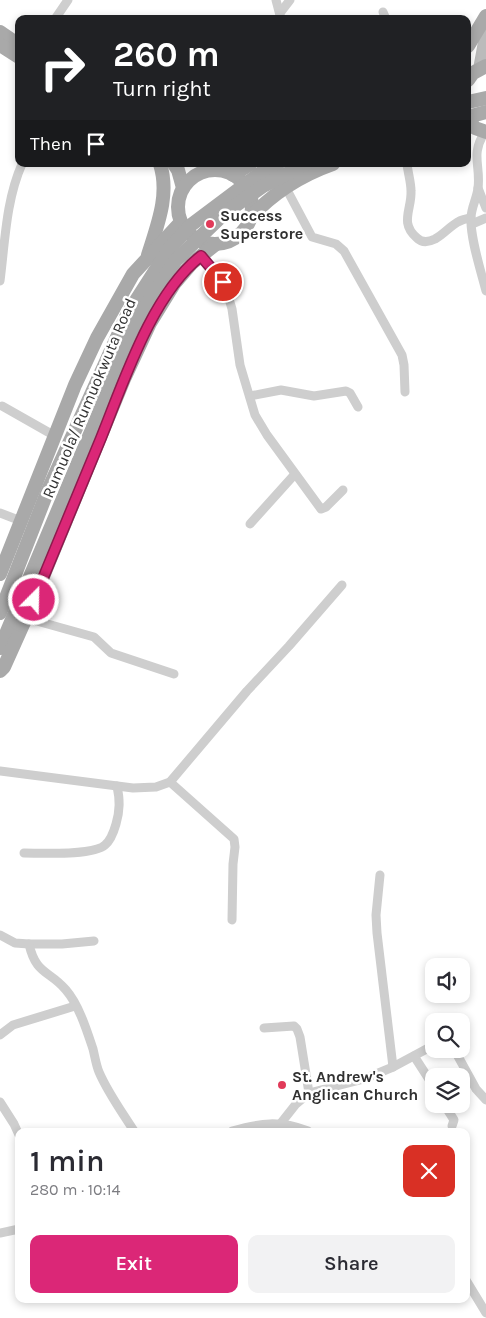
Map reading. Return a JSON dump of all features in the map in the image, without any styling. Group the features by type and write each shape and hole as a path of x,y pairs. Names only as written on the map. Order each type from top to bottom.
{"main road":[{"path":"471,41 486,16"},
{"path":"471,77 482,68 486,31"},
{"path":"0,32 15,41"},
{"path":"0,44 15,54"},
{"path":"471,101 486,98"},
{"path":"475,126 486,112"},
{"path":"146,260 160,216 164,191 161,167"},
{"path":"176,167 183,188"},
{"path":"250,218 251,205 248,192 240,180 222,171 204,167 183,188 178,201 179,216 188,232 198,240 216,244 228,242 239,235 250,218 265,202 286,188 327,167"},
{"path":"233,175 245,167"},
{"name":"Rumuola/ Rumuokwuta Road","path":"0,613 48,490 128,313 169,249 191,225 259,174 272,167"},
{"name":"Rumuola/ Rumuokwuta Road","path":"0,648 141,313 176,260 225,213 262,186 300,167"},
{"path":"0,574 55,436 97,338 133,274 181,222"},
{"path":"0,671 4,667 26,618 124,379 150,323 174,284 192,263 216,244"}],"street":[{"path":"58,15 68,0"},
{"path":"276,0 280,15"},
{"path":"281,15 290,0"},
{"path":"475,126 479,141 476,152 478,188 471,221 476,254 486,291"},
{"path":"0,281 9,210 14,184 21,167"},
{"path":"407,167 411,191 407,220 409,228 420,241 429,242 457,222 486,218"},
{"path":"286,188 312,237 340,246 355,268 402,355 405,392"},
{"path":"478,188 486,208"},
{"path":"201,256 223,282 227,292 232,309 240,365 256,415 295,474 321,508 326,507 342,490"},
{"path":"250,396 281,390 306,396 346,391 350,393 358,407"},
{"path":"2,406 55,436"},
{"path":"250,524 295,474"},
{"path":"0,513 21,521"},
{"path":"0,771 145,788 156,787 170,782 247,691 342,585"},
{"path":"26,618 94,637 111,653 174,674"},
{"path":"170,782 234,838 232,920"},
{"path":"24,853 83,852 107,844 115,828 120,811 117,786"},
{"path":"380,875 376,915 377,933 393,1067"},
{"path":"0,935 15,943 29,944 62,944 94,940"},
{"path":"29,944 37,966 66,990 75,1006 87,1032 96,1066 102,1079 132,1128"},
{"path":"0,1035 14,1025 75,1006"},
{"path":"264,1028 294,1026 297,1029 300,1036 309,1093"},
{"path":"281,1123 296,1104 309,1093 364,1079 393,1067 425,1050"},
{"path":"414,1056 425,1073"},
{"path":"459,1058 476,1089 486,1100"},
{"path":"0,1102 16,1128"},
{"path":"450,1113 454,1120 452,1126"},
{"path":"243,1128 254,1125 281,1123 298,1128"},
{"path":"0,1233 15,1229"},
{"path":"470,1287 486,1313"}],"place":[{"name":"Success Superstore","path":"210,224"},
{"name":"St. Andrew's Anglican Church","path":"282,1085"}],"route":[{"path":"34,600 124,379 150,323 174,284 192,263 201,256 223,282"}]}
